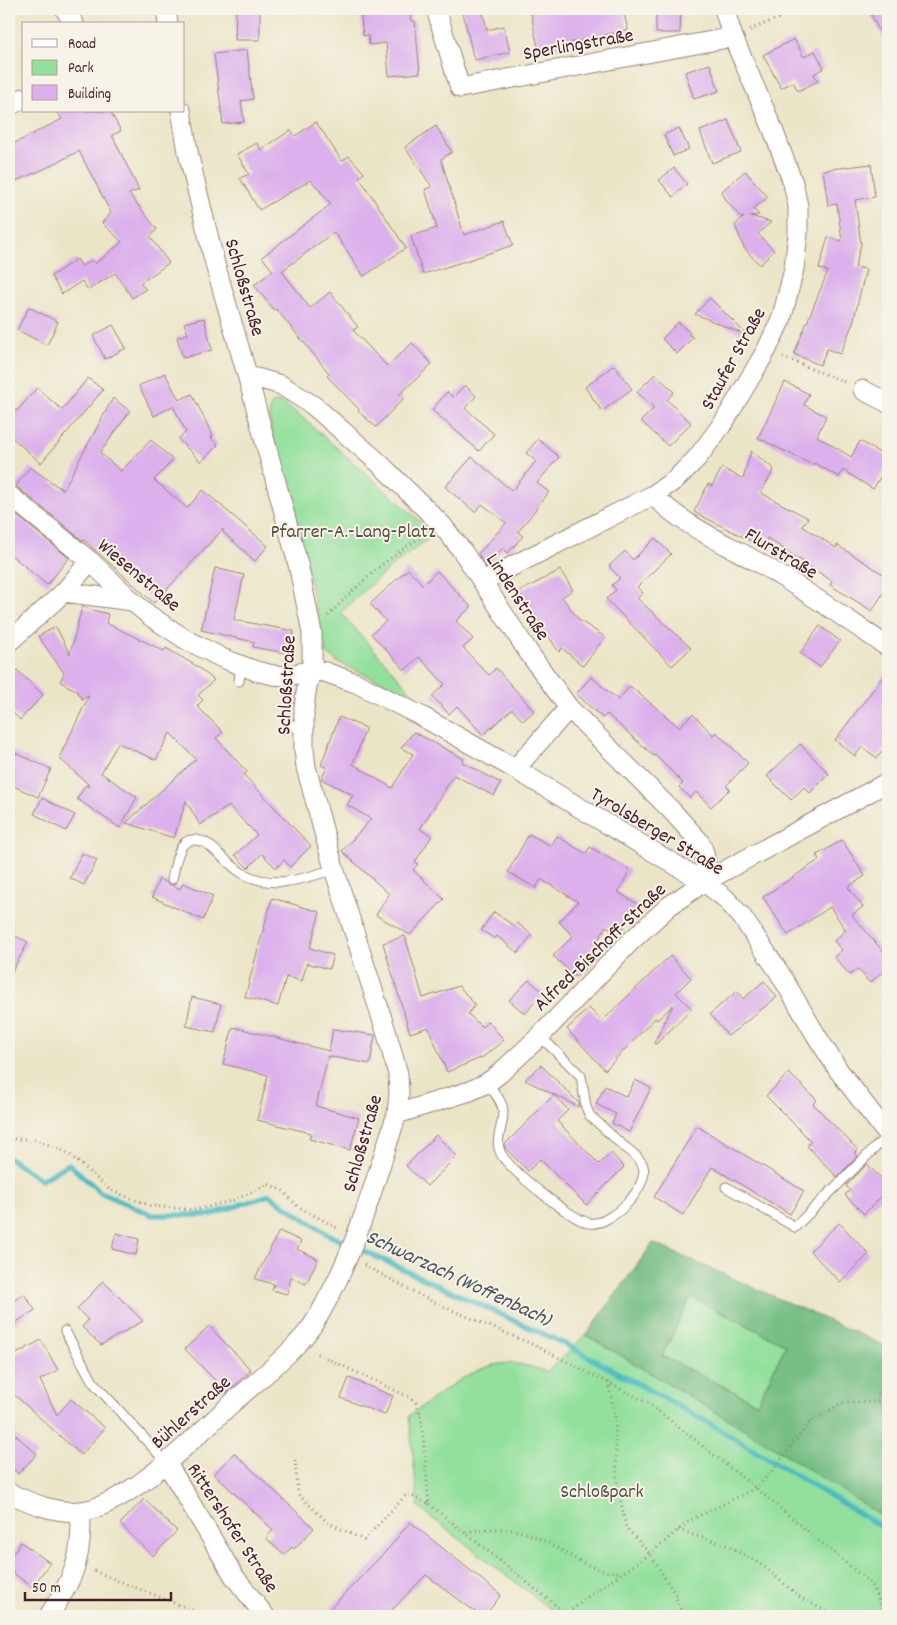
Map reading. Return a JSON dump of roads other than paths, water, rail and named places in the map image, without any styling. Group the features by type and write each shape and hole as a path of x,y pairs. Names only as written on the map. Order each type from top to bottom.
{"street":[{"path":"65,9 73,22"},
{"path":"166,9 168,22"},
{"name":"Sperlingstraße","path":"436,9 460,88 733,37"},
{"name":"Staufer Straße","path":"483,581 653,495 675,480 697,458 724,422 766,351 782,318 794,269 798,233 798,206 793,183 776,136 733,37 724,9"},
{"path":"9,106 22,99"},
{"name":"Schloßstraße","path":"181,112 189,156 215,264 288,521 312,633 312,670 304,708 306,767 334,869 398,1074 397,1114 348,1256"},
{"name":"Lindenstraße","path":"248,378 257,378 281,385 314,406 379,463 442,525 483,581 524,646 569,708 671,810 699,841 704,852 706,864 704,882"},
{"path":"863,390 888,403"},
{"name":"Wiesenstraße","path":"9,495 90,560 150,616 240,673 288,676 312,670"},
{"name":"Flurstraße","path":"653,495 664,507 686,522 766,567 888,647"},
{"path":"9,642 64,592 90,560"},
{"path":"64,592 132,601"},
{"name":"Tyrolsberger Straße","path":"312,670 340,677 364,686 421,716 515,769 704,882 725,898 742,917 779,972 816,1036 839,1071 888,1135"},
{"path":"515,769 569,708"},
{"name":"Alfred-Bischoff-Straße","path":"397,1114 463,1093 487,1083 540,1036 631,941 668,906 704,882 888,782"},
{"name":"Bühlerstraße","path":"9,1493 44,1506 61,1510 81,1511 113,1501 145,1480 297,1344 325,1305 348,1256"},
{"name":"Rittershofer Straße","path":"166,1462 234,1576 265,1616"},
{"path":"49,1616 66,1587 76,1564 81,1511"}],"lane":[{"path":"287,722 304,732"},
{"path":"172,879 180,850 185,842 191,839 206,843 242,873 262,881 279,883 299,880 334,869"},
{"path":"487,1083 499,1100 503,1111 497,1139 499,1150 506,1162 555,1203 578,1218 590,1223 606,1220 624,1206 641,1185 644,1175 642,1163 590,1116 586,1107 581,1076 540,1036"},
{"path":"726,1187 795,1227 888,1135"},
{"path":"65,1331 93,1382 166,1462"}],"waterway":[{"name":"Schwarzach (Woffenbach)","path":"9,1158 41,1180 69,1164 100,1192 152,1215 210,1215 269,1195 327,1234 567,1345 711,1424 888,1531"}],"park label":[{"name":"Pfarrer-A.-Lang-Platz","path":"353,530"},
{"name":"Schloßpark","path":"602,1490"}]}
